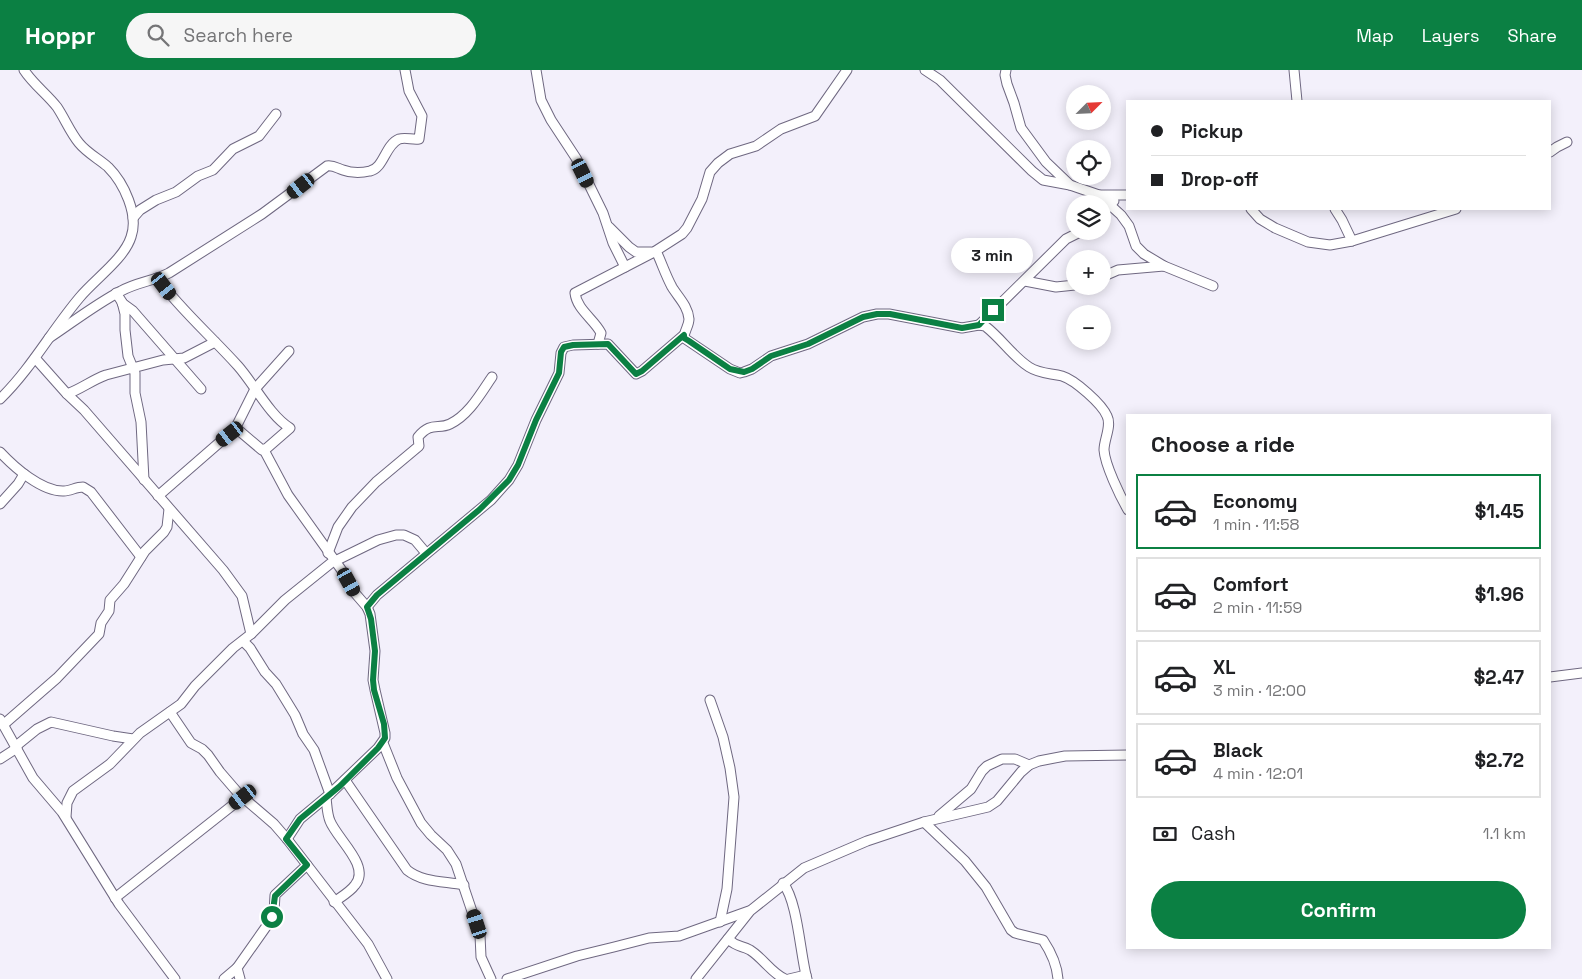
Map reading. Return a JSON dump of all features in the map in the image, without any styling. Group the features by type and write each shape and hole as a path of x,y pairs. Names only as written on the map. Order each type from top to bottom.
{"street":[{"path":"1,396 17,382 81,296 125,249 131,237 134,224 128,201 113,173 77,141 57,107 24,70"},
{"path":"49,338 116,293 135,284 169,273 262,214 328,166 348,172 369,172 378,166 384,155 396,141 406,138 419,138 422,116 409,91 405,70"},
{"path":"536,70 541,100 551,120 576,158 625,267"},
{"path":"598,344 601,333 579,304 575,294 653,252 682,234 702,199 710,172 718,163 730,154 756,146 782,129 815,116 847,70"},
{"path":"925,70 940,80 1043,180 1066,184"},
{"path":"1006,70 1007,84 1021,128 1046,162 1066,181"},
{"path":"1294,70 1297,100"},
{"path":"133,218 140,210 156,200 176,192 198,176 213,170 233,149 259,136 276,114"},
{"path":"1551,151 1567,142"},
{"path":"1070,185 1099,195"},
{"path":"1111,205 1123,196"},
{"path":"1111,207 1121,214 1129,226 1136,246 1144,254 1164,266 1212,286"},
{"path":"1251,210 1260,219 1275,228 1319,245 1352,241 1453,210"},
{"path":"1335,210 1352,241"},
{"path":"367,607 377,595 491,500 509,480 518,465 530,434 559,373 562,349 573,345 610,345 636,374 684,335 689,324 686,308 672,287 657,253 636,252 608,227"},
{"path":"979,325 1066,239"},
{"path":"1111,273 1118,270 1164,266"},
{"path":"157,278 170,295 239,368 285,425 290,428 264,450"},
{"path":"1025,281 1056,287 1066,286"},
{"path":"116,293 201,389"},
{"path":"122,302 125,314 128,356 135,374 135,393 141,422 144,480"},
{"path":"684,335 684,338 730,369 740,372 752,369 778,353 808,344 863,317 877,314 890,314 962,328 979,325 985,326 1028,367 1040,373 1062,376 1070,380 1107,414 1109,423 1104,451 1126,506"},
{"path":"67,394 98,378 163,360 191,355 215,342"},
{"path":"158,496 236,428 240,416 255,389 290,351"},
{"path":"35,358 84,410 238,589 244,602 251,634"},
{"path":"328,553 338,527 352,507 376,482 419,446 418,437 424,431 434,426 451,424 466,412 492,377"},
{"path":"236,428 258,448 264,450 288,495 343,572 354,592 367,607 371,619 375,651 374,690 385,733 383,743 397,778 421,823 431,836 447,850 456,864 480,935 480,957 491,979"},
{"path":"0,452 19,471 45,488 66,492 81,487 92,492 141,557"},
{"path":"0,504 18,484 24,474"},
{"path":"169,509 167,527 145,551 110,600 109,611 101,623 99,634 56,678 2,722 33,778 66,817 115,898 175,979"},
{"path":"66,817 69,797 73,791 110,764 133,739 181,704 204,676 251,634 285,600 334,561 378,540 396,535 404,535 415,540 426,553"},
{"path":"243,641 276,684 295,715 303,734 314,750 328,796 330,822 353,855 360,872 355,885 334,902"},
{"path":"1551,678 1582,673"},
{"path":"710,700 723,737 734,797 724,921"},
{"path":"170,712 191,743 202,748 220,772 243,797 274,824 368,944 387,979"},
{"path":"0,759 37,729 51,722 133,739"},
{"path":"286,839 300,819 328,796 383,743"},
{"path":"696,979 705,974 728,939 750,911 804,868 867,841 924,822 988,807 997,801 1021,772 1039,761 1065,756 1126,755"},
{"path":"937,818 971,789 987,766 1002,759 1016,759 1029,766"},
{"path":"345,780 407,870 422,879 464,885"},
{"path":"115,898 243,797"},
{"path":"924,822 966,862 986,887 1011,930 1015,933 1043,940 1049,948 1057,969 1058,979"},
{"path":"224,979 237,968 268,924 274,912 275,896 307,865"},
{"path":"783,883 789,891 793,907 806,977 790,979"},
{"path":"507,979 577,956 649,938 679,936 750,911"},
{"path":"724,921 734,924 736,930"},
{"path":"728,939 739,948 746,948 752,952 785,979"},
{"path":"237,968 240,979"}],"route":[{"path":"272,917 274,899 278,891 303,871 307,865 286,839 300,819 340,786 383,743 385,738 384,724 374,690 375,651 371,619 367,607 377,595 491,500 509,480 518,465 526,442 559,373 561,352 564,347 608,344 636,374 684,335 684,338 730,369 744,372 771,356 808,344 863,317 890,314 962,328 979,325 993,310"}]}
